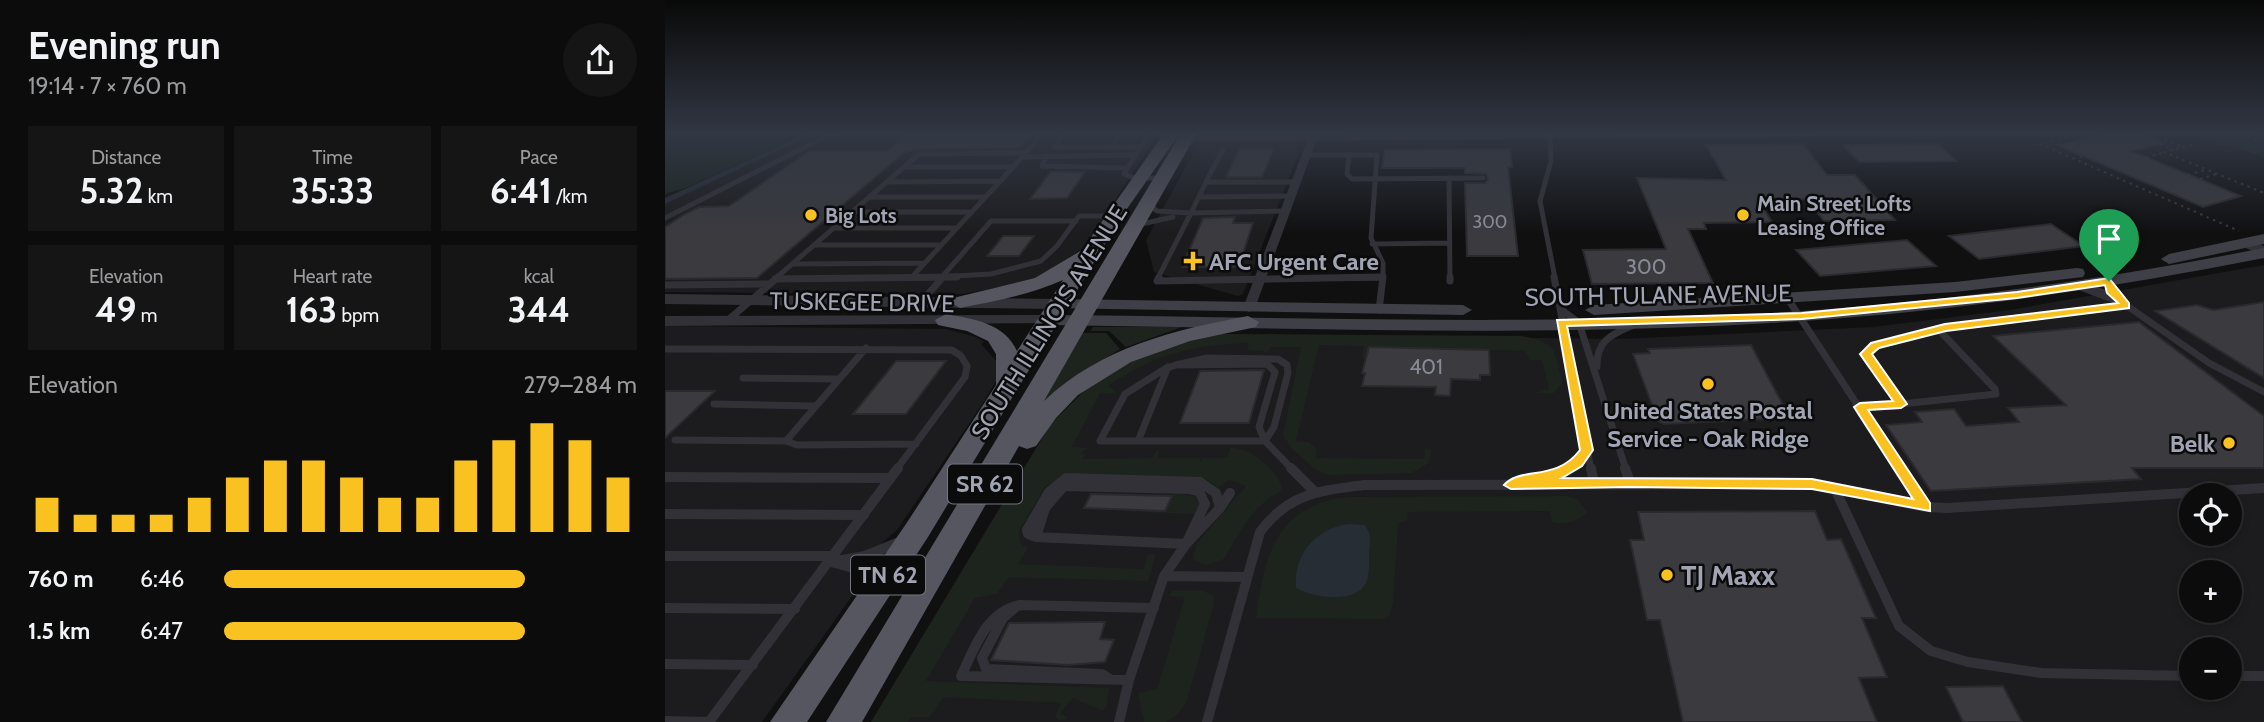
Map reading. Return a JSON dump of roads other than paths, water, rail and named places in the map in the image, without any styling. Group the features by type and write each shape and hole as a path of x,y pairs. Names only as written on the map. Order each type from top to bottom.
{"highway":[{"name":"SOUTH ILLINOIS AVENUE","path":"843,722 881,662 1068,312 1102,235 1134,173 1142,167"},
{"name":"SOUTH ILLINOIS AVENUE","path":"787,722 875,595 1006,389 1133,227 1167,167"},
{"path":"953,311 1039,283 1074,265 1102,235"},
{"path":"953,311 987,330 1005,345 1010,365 1006,389"},
{"path":"881,662 940,584 1041,417 1086,379 1127,353 1177,335 1249,315"}],"main road":[{"name":"SOUTH TULANE AVENUE","path":"1249,315 1379,310 1643,322 1802,316 2082,286 2260,245"},
{"name":"SOUTH TULANE AVENUE","path":"1068,312 1568,318 2015,281 2260,245"}],"street":[{"path":"1249,315 1302,167"},
{"path":"2109,281 2108,287 2122,303"},
{"path":"2082,286 2122,303"},
{"name":"TUSKEGEE DRIVE","path":"665,299 921,302 953,311"},
{"name":"TUSKEGEE DRIVE","path":"665,321 726,321 953,311 1068,312"}],"lane":[{"path":"665,218 766,167"},
{"path":"726,321 904,167 1013,167"},
{"path":"911,278 1013,167"},
{"path":"1051,167 1163,178"},
{"path":"1134,167 1134,173"},
{"path":"1214,167 1157,281 1383,277"},
{"path":"1348,167 1348,177 1483,178"},
{"path":"1377,167 1371,244 1383,263 1379,310"},
{"path":"1550,167 1540,201 1568,318 1594,484"},
{"path":"1449,178 1450,281"},
{"path":"887,182 1000,181"},
{"path":"1206,182 1296,182"},
{"path":"1199,197 1291,196"},
{"path":"870,197 985,197"},
{"path":"1147,204 1157,211 1190,214"},
{"path":"1133,227 1167,217 1190,214 1285,211"},
{"path":"852,212 972,212"},
{"path":"665,285 911,278 1028,267 1051,252 1079,216 1114,216"},
{"path":"921,302 991,221 1076,220"},
{"path":"834,228 957,228"},
{"path":"1371,244 1450,243"},
{"path":"814,245 941,245"},
{"path":"793,264 924,263"},
{"path":"1788,299 1802,316 1925,507"},
{"path":"1901,404 1866,354 1875,346 1938,329 2122,303 2209,363 2264,392"},
{"path":"1568,318 1598,382 1630,482"},
{"path":"1598,382 1595,351 1600,343 1615,332 1643,322"},
{"path":"1860,407 1996,394 1995,389 1938,329"},
{"path":"786,441 866,348"},
{"path":"665,349 952,350 967,366 965,377 865,515 709,722 665,721"},
{"path":"1269,357 1283,361 1288,373 1274,427 1265,441 1100,441 1125,394 1168,367 1197,359 1269,357"},
{"path":"1168,367 1272,366 1275,372 1259,427 1265,441 1315,492"},
{"path":"1138,441 1168,367"},
{"path":"743,378 838,379"},
{"path":"714,404 815,406"},
{"path":"675,440 786,441 797,446 916,444"},
{"path":"1511,485 1560,474 1577,463 1587,450"},
{"path":"665,477 891,478"},
{"path":"1186,544 1036,537 1028,534 1027,530 1049,492 1059,481 1073,477 1200,482 1216,493 1220,508"},
{"path":"1207,722 1260,532 1274,513 1292,501 1315,492 1364,485 1630,482 1812,484 1925,507 2264,488"},
{"path":"1036,537 1037,523 1053,495 1064,486 1189,489 1199,491 1205,504 1200,517 1186,532 1186,544"},
{"path":"1835,489 1899,626 1931,651 1968,662 2041,673 2179,676"},
{"path":"1119,722 1129,680 1164,576 1186,544 1220,508 1230,493"},
{"path":"665,514 865,515"},
{"path":"665,556 832,559 886,550 918,529"},
{"path":"832,559 861,569 868,575 875,595"},
{"path":"1164,576 1246,577"},
{"path":"1129,680 961,676 994,616 1003,607 1020,605 1154,608"},
{"path":"1020,605 1011,609 997,628 982,658 986,669 1102,674 1112,680"},
{"path":"665,608 795,609"},
{"path":"665,664 753,665"},
{"path":"2242,676 2264,676"}],"place":[{"name":"Big Lots","path":"811,215"},
{"name":"Main Street Lofts Leasing Office","path":"1743,215"},
{"name":"AFC Urgent Care","path":"1193,261"},
{"name":"United States Postal Service - Oak Ridge","path":"1708,384"},
{"name":"Belk","path":"2229,443"},
{"name":"TJ Maxx","path":"1667,575"}]}
